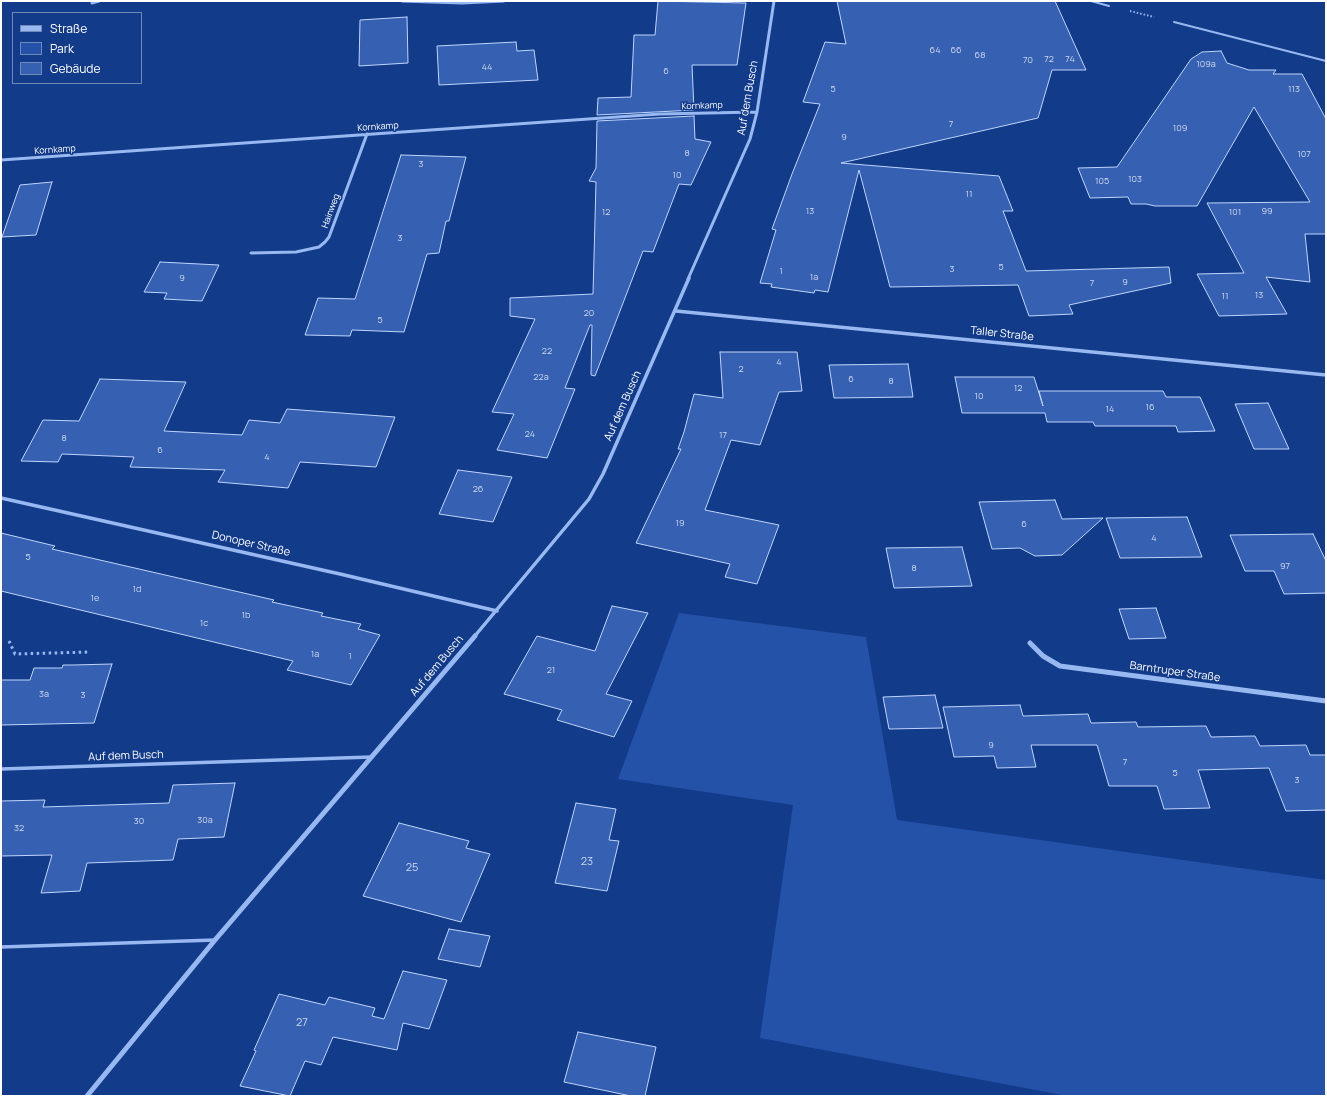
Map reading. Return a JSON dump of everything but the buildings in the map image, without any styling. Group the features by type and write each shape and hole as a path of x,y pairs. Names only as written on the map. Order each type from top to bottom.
{"street":[{"path":"92,3 99,1"},
{"path":"402,1 462,4 504,1"},
{"name":"Auf dem Busch","path":"87,1096 215,940 496,611 589,499 603,474 742,161 750,139 757,112 774,1"},
{"name":"Kornkamp","path":"1,160 681,113 757,112"},
{"name":"Hainweg","path":"251,253 296,252 319,247 325,242 329,237 367,134"},
{"name":"Taller Straße","path":"676,311 1326,375"},
{"name":"Donoper Straße","path":"1,498 333,572 496,611"},
{"name":"Barntruper Straße","path":"1030,643 1043,656 1060,666 1326,701"}],"lane":[{"path":"1091,1 1109,6"},
{"path":"1174,22 1326,61"},
{"name":"Auf dem Busch","path":"1,769 372,757"},
{"path":"1,947 215,940"}],"path":[{"path":"1109,6 1174,22"},
{"path":"9,641 15,654 90,652"}],"green space":[{"path":"679,613 866,637 897,820 1326,880 1326,1096 1067,1096 760,1038 793,805 618,779"}]}
